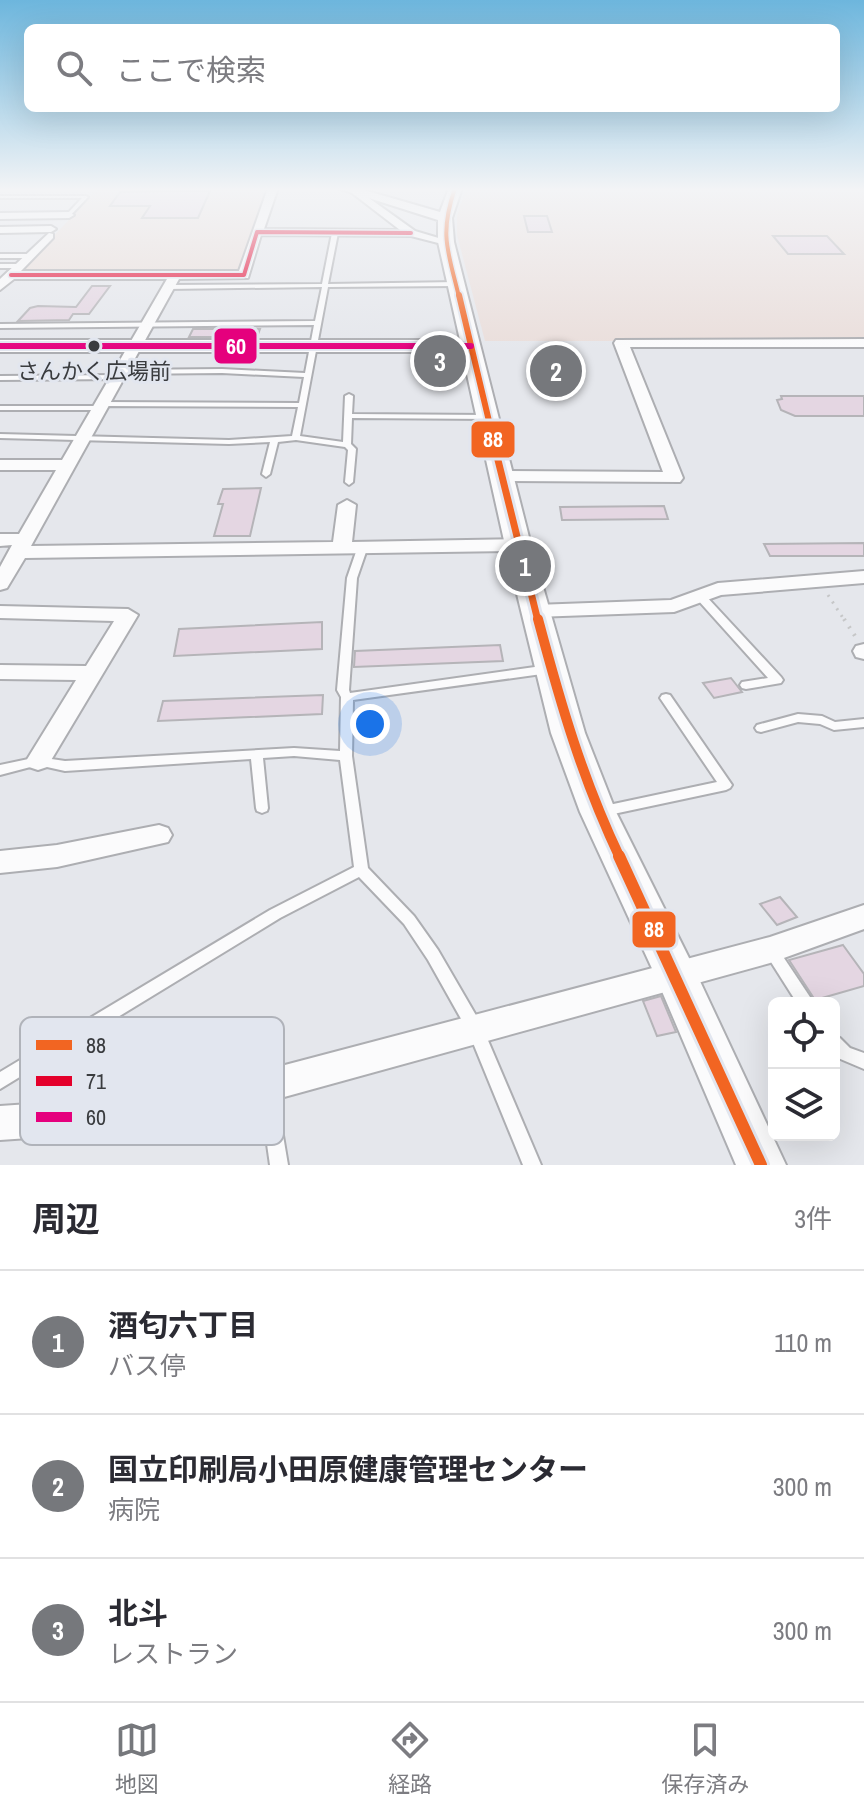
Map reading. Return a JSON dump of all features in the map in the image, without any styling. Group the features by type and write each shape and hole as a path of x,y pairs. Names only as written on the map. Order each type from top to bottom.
{"street":[{"path":"0,286 42,242"},
{"path":"15,270 171,281 244,275 254,242"},
{"path":"446,242 518,545 568,733 598,812 676,975 761,1165"},
{"path":"0,584 171,281"},
{"path":"503,479 655,482 674,478 621,343 864,343"},
{"path":"0,346 471,346"},
{"path":"0,465 68,465"},
{"path":"347,505 352,549"},
{"path":"0,540 22,546 352,549 518,545"},
{"path":"535,611 674,606 718,589 864,577"},
{"path":"0,612 128,615 38,761"},
{"path":"0,672 92,673"},
{"path":"0,862 57,856 159,835"},
{"path":"284,1081 770,950 864,917"},
{"path":"0,1123 20,1122"}],"lane":[{"path":"296,438 333,242"},
{"path":"0,256 30,256"},
{"path":"0,266 15,270"},
{"path":"171,281 325,286 457,284"},
{"path":"0,326 319,323"},
{"path":"0,378 222,371 307,375"},
{"path":"347,445 349,396"},
{"path":"0,408 302,405"},
{"path":"348,416 488,417"},
{"path":"0,436 274,441 296,438 347,445 352,449 349,482"},
{"path":"266,474 274,441"},
{"path":"352,549 343,690 347,697 346,756 361,870 409,920 433,955 475,1029 532,1165"},
{"path":"701,597 777,680 746,685"},
{"path":"347,697 551,669"},
{"path":"598,812 726,785 666,698"},
{"path":"761,728 798,718 822,720 834,726 864,723"},
{"path":"0,770 38,761 65,766 294,752 346,756"},
{"path":"257,755 262,808"},
{"path":"105,1017 275,914 361,870"},
{"path":"770,950 802,997"},
{"path":"840,1049 864,1061"},
{"path":"0,1081 20,1069"},
{"path":"276,1145 279,1165"}],"path":[{"path":"817,579 864,651"}],"shaded area":[{"path":"48,242 255,242 247,272 17,275"},
{"path":"459,242 864,242 864,341 485,341"}],"building":[{"path":"778,242 833,242 844,254 788,254"},
{"path":"92,286 110,286 89,314 73,314 69,320 18,321 30,308 38,306 76,307"},
{"path":"193,329 260,329 257,337 189,337"},
{"path":"781,396 864,396 864,416 795,416 781,410 777,400 782,399"},
{"path":"261,488 250,536 214,536 223,504 218,504 223,489"},
{"path":"664,506 668,519 562,520 560,507"},
{"path":"864,543 864,556 770,556 764,544"},
{"path":"322,622 322,649 174,656 179,629"},
{"path":"500,645 503,661 354,667 355,651"},
{"path":"731,678 742,692 714,698 703,683"},
{"path":"323,695 322,714 158,721 163,701"},
{"path":"780,897 797,917 777,925 760,904"},
{"path":"843,945 864,974 864,986 826,997 813,997 789,960"},
{"path":"661,996 676,1032 657,1036 643,1001"}],"transit line":[{"name":"71","path":"11,275 244,275 254,242"},
{"name":"88","path":"446,242 518,545 568,733 598,812 676,975 761,1165"},
{"name":"60","path":"0,346 471,346"}],"place":[{"name":"さんかく広場前","path":"94,346"},
{"name":"北斗","path":"440,361"},
{"name":"国立印刷局小田原健康管理センター","path":"556,371"},
{"name":"酒匂六丁目","path":"525,566"}]}
